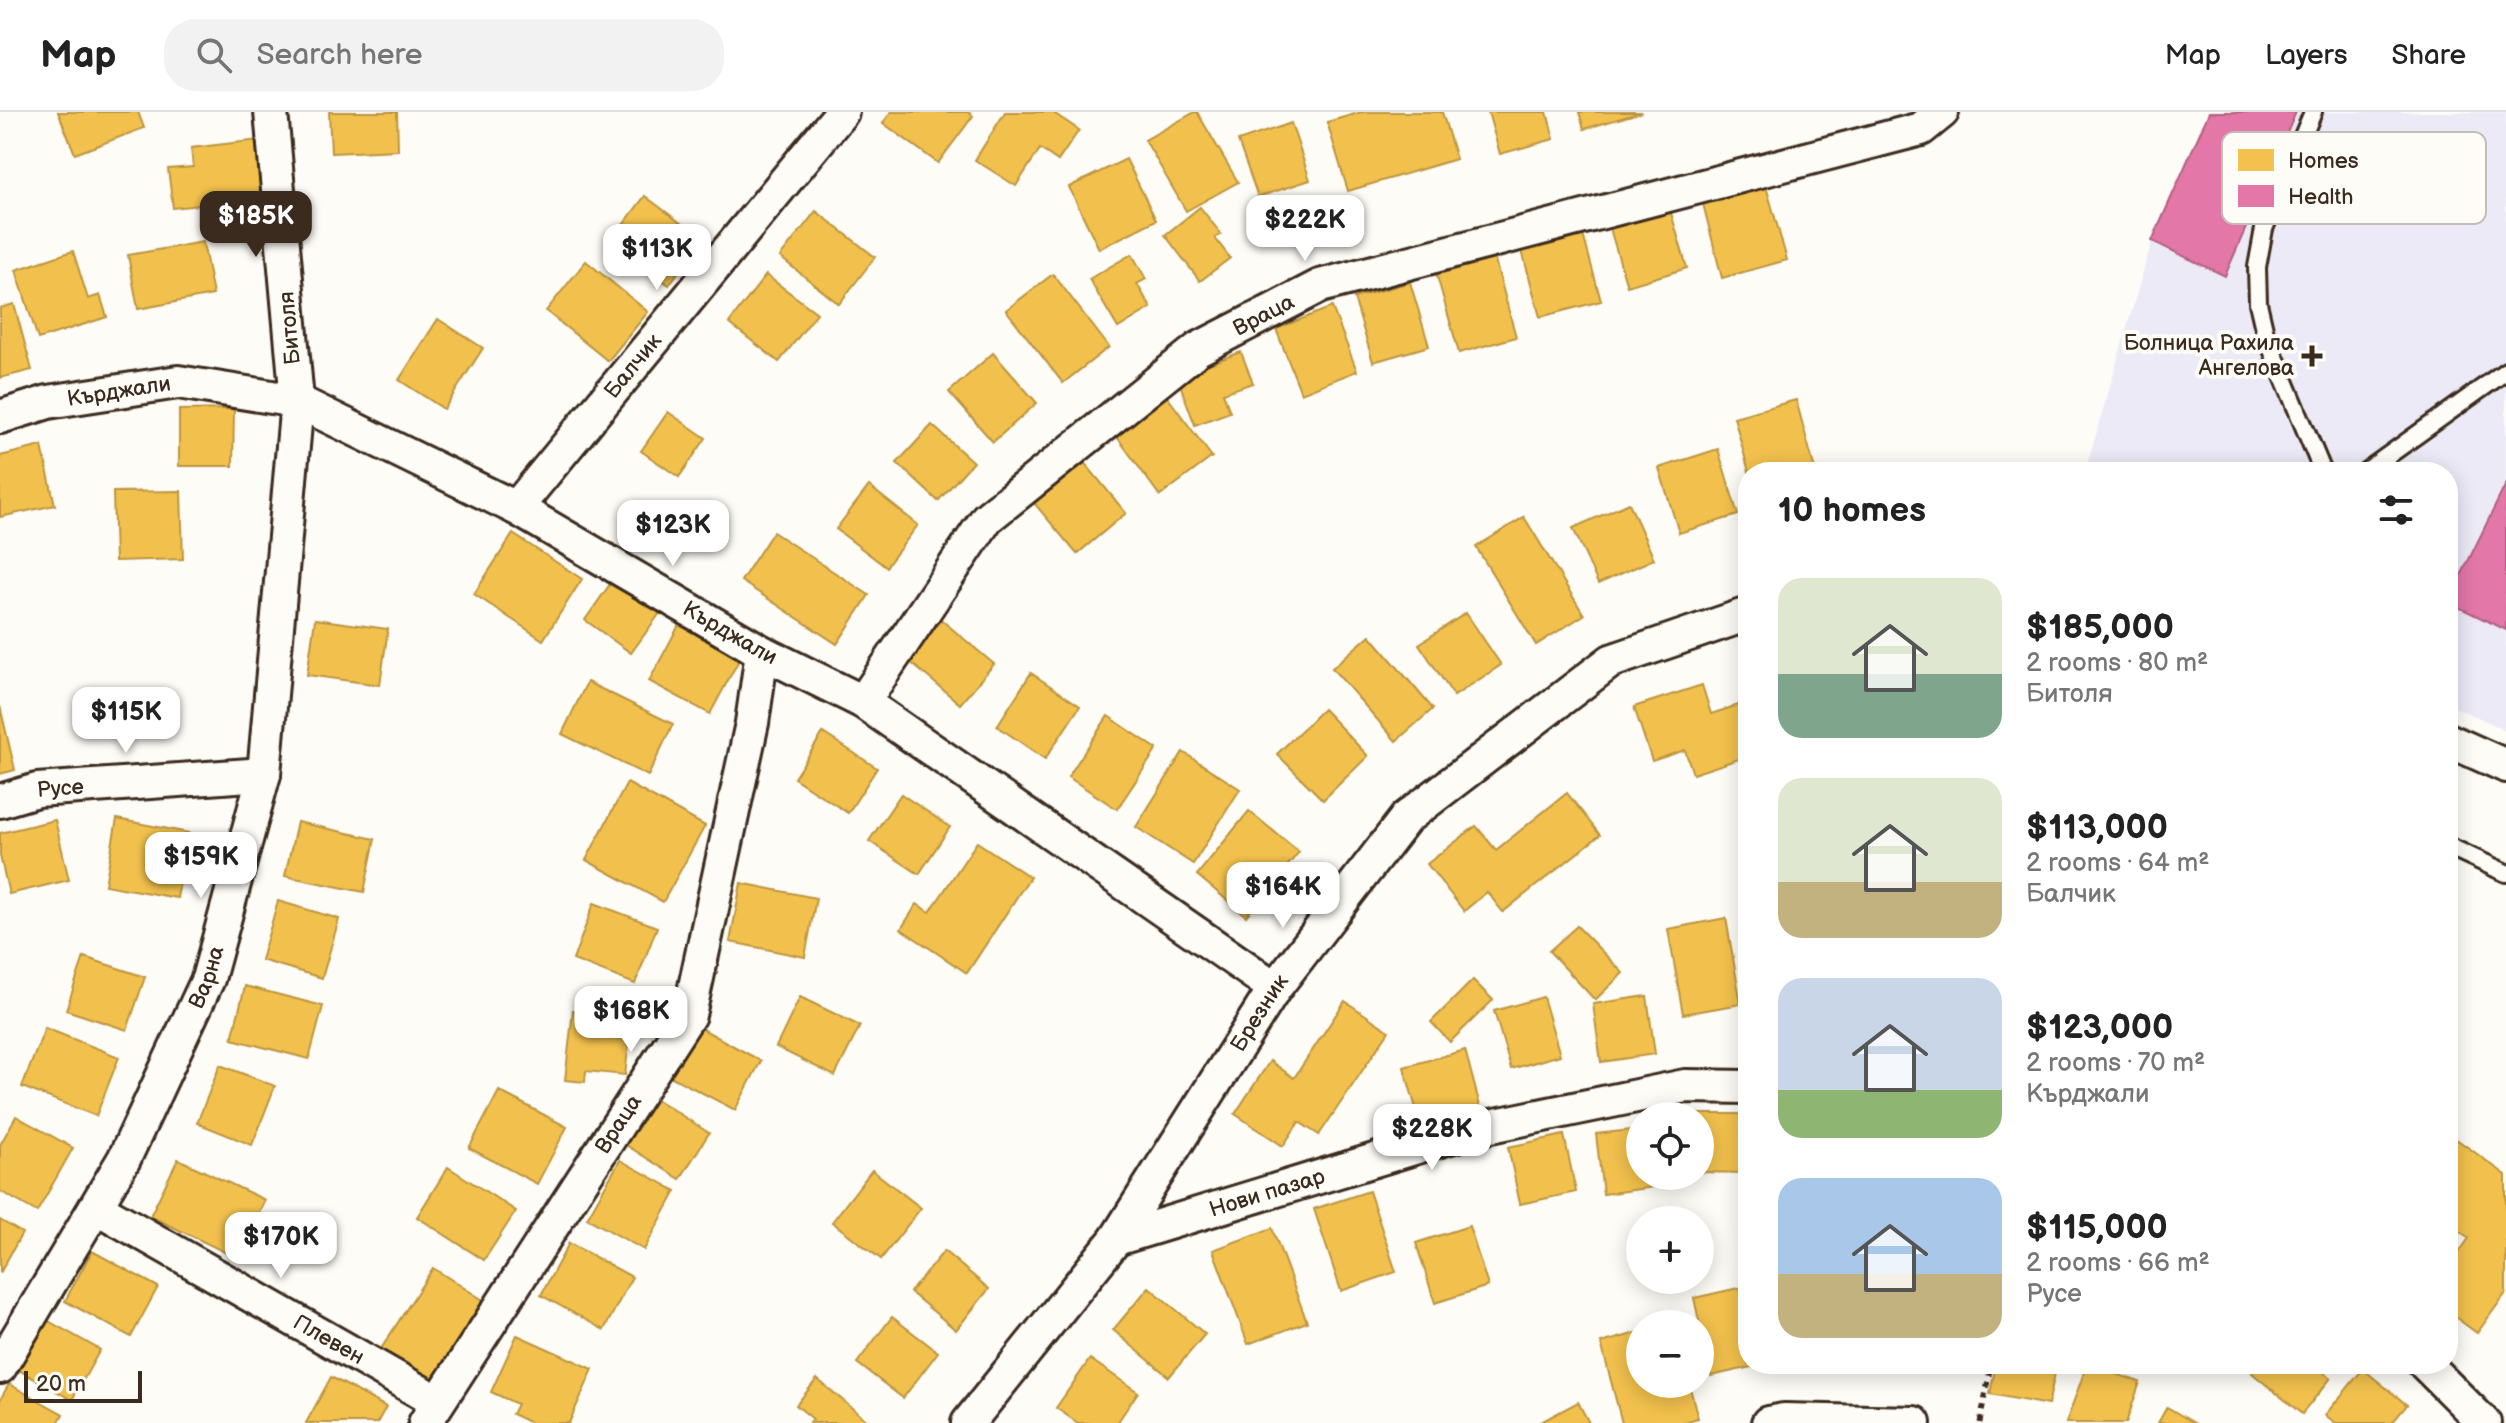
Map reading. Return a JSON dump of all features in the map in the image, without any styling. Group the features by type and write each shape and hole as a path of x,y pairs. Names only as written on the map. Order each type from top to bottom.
{"street":[{"name":"Битоля","path":"271,112 297,401"},
{"name":"Балчик","path":"516,508 842,112"},
{"name":"Враца","path":"863,702 987,518 1198,349 1320,286 1921,129 1942,112"},
{"name":"Кърджали","path":"0,417 48,402 178,382 297,401 516,508 762,652 863,702 1275,988"},
{"name":"Варна","path":"0,1367 124,1159 208,979 264,774 297,401"},
{"name":"Брезник","path":"968,1423 1116,1239 1275,988 1406,818 1611,661 1738,617"},
{"name":"Враца","path":"432,1412 689,1015 752,723 762,652"},
{"path":"2458,744 2506,766"},
{"name":"Русе","path":"0,801 37,790 264,774"},
{"name":"Нови пазар","path":"1116,1239 1476,1129 1685,1086 1738,1087"},
{"name":"Плевен","path":"96,1207 432,1412"},
{"path":"2435,1374 2484,1423"},
{"path":"1768,1423 1784,1420 1914,1423"}],"lane":[{"path":"2305,132 2313,112"},
{"path":"2266,224 2257,267 2258,303 2265,333 2319,462"},
{"path":"2379,462 2506,371"},
{"path":"2458,851 2506,873"}],"path":[{"path":"1980,1423 1989,1374"}],"shaded area":[{"name":"Болница Рахила Ангелова","path":"2209,112 2506,112 2506,730 2458,708 2458,462 2088,462 2152,241"}],"building: Homes":[{"path":"58,112 138,112 144,128 75,154"},
{"path":"329,112 397,112 398,150 331,153"},
{"path":"891,112 968,112 973,116 938,163 883,123"},
{"path":"1005,112 1052,112 1079,130 1058,161 1040,149 1016,186 975,160"},
{"path":"1195,112 1238,182 1186,211 1145,140"},
{"path":"1362,112 1442,112 1456,159 1348,191 1327,122"},
{"path":"1488,112 1547,112 1554,139 1500,154"},
{"path":"1579,112 1642,112 1584,129"},
{"path":"1291,123 1310,180 1258,197 1238,141"},
{"path":"259,140 265,198 173,208 168,169 193,167 191,148"},
{"path":"1126,159 1156,220 1099,249 1069,187"},
{"path":"1764,179 1787,260 1722,278 1701,196"},
{"path":"645,196 702,239 669,285 611,241"},
{"path":"1669,206 1687,268 1627,286 1609,225"},
{"path":"1200,207 1221,234 1215,238 1230,258 1200,281 1165,235"},
{"path":"816,211 875,257 839,304 780,257"},
{"path":"1582,231 1601,301 1540,317 1521,247"},
{"path":"203,242 213,295 138,309 128,255"},
{"path":"73,251 88,299 100,295 107,317 38,339 16,270"},
{"path":"1493,253 1516,337 1459,353 1435,269"},
{"path":"1132,254 1146,279 1137,284 1151,308 1118,328 1089,279"},
{"path":"586,261 648,312 608,361 546,311"},
{"path":"1053,274 1109,347 1063,383 1006,310"},
{"path":"766,275 817,313 779,362 729,323"},
{"path":"1410,282 1429,346 1373,362 1354,298"},
{"path":"14,304 32,370 0,378 0,308"},
{"path":"1332,307 1357,371 1301,393 1276,329"},
{"path":"438,319 483,348 444,409 399,380"},
{"path":"1241,352 1253,383 1223,393 1230,412 1195,425 1177,376"},
{"path":"993,353 1037,403 993,442 949,392"},
{"path":"1163,391 1212,457 1160,496 1112,430"},
{"path":"1796,400 1813,462 1746,462 1734,417"},
{"path":"234,409 233,466 179,466 179,410"},
{"path":"668,412 706,438 679,477 641,451"},
{"path":"932,425 973,462 938,501 897,463"},
{"path":"42,446 55,505 0,517 0,456"},
{"path":"1718,449 1738,515 1679,533 1659,468"},
{"path":"1079,456 1126,513 1077,554 1029,497"},
{"path":"869,486 918,525 886,567 836,529"},
{"path":"181,491 183,559 115,561 113,492"},
{"path":"1629,503 1654,559 1598,584 1573,528"},
{"path":"1524,517 1584,615 1536,645 1476,547"},
{"path":"773,532 869,595 837,644 741,581"},
{"path":"513,534 582,579 543,640 474,594"},
{"path":"613,580 660,613 631,653 585,620"},
{"path":"1466,613 1501,665 1454,696 1419,644"},
{"path":"938,617 994,664 960,704 904,657"},
{"path":"315,619 388,629 380,685 307,675"},
{"path":"679,625 740,658 710,714 649,681"},
{"path":"1370,635 1433,709 1396,741 1332,668"},
{"path":"1031,673 1080,706 1045,759 997,726"},
{"path":"587,682 673,724 648,776 562,734"},
{"path":"1702,685 1711,714 1738,705 1738,759 1693,774 1685,750 1652,761 1634,707"},
{"path":"0,706 15,770 0,774"},
{"path":"1323,709 1368,756 1323,800 1277,754"},
{"path":"1108,716 1157,749 1117,809 1068,777"},
{"path":"823,733 877,768 848,813 794,778"},
{"path":"1183,752 1240,789 1193,864 1136,827"},
{"path":"627,783 705,826 663,902 586,860"},
{"path":"1567,793 1600,835 1503,912 1487,892 1464,911 1427,864 1476,826 1496,850"},
{"path":"901,794 950,827 919,874 869,841"},
{"path":"1249,811 1299,852 1246,916 1197,875"},
{"path":"117,819 189,833 177,898 105,885"},
{"path":"55,820 69,880 9,894 0,856 0,833"},
{"path":"297,822 375,839 364,892 285,876"},
{"path":"977,842 1030,877 967,973 901,929 917,904 930,912"},
{"path":"741,883 816,898 805,957 730,942"},
{"path":"278,901 339,919 322,978 261,960"},
{"path":"594,903 657,927 635,984 573,960"},
{"path":"1726,918 1738,987 1738,1005 1683,1014 1668,929"},
{"path":"1577,926 1623,973 1595,1000 1549,951"},
{"path":"84,957 145,977 127,1030 66,1010"},
{"path":"1473,980 1493,1000 1450,1042 1431,1022"},
{"path":"245,986 323,1006 309,1059 232,1039"},
{"path":"1647,996 1655,1054 1601,1062 1593,1004"},
{"path":"800,997 860,1026 835,1076 776,1047"},
{"path":"1543,997 1560,1055 1511,1069 1494,1011"},
{"path":"1345,1001 1389,1031 1319,1135 1299,1122 1283,1146 1235,1114 1270,1061 1294,1078"},
{"path":"573,1010 632,1017 625,1075 586,1071 585,1082 565,1080"},
{"path":"695,1025 761,1061 735,1110 668,1075"},
{"path":"45,1028 119,1057 96,1116 22,1087"},
{"path":"1465,1050 1480,1106 1420,1122 1404,1067"},
{"path":"220,1065 275,1086 252,1145 197,1123"},
{"path":"499,1091 567,1127 537,1184 469,1148"},
{"path":"656,1099 709,1133 680,1179 626,1145"},
{"path":"1714,1114 1738,1114 1738,1173 1714,1172"},
{"path":"16,1116 73,1148 37,1212 0,1191 0,1145"},
{"path":"1626,1131 1626,1190 1632,1190 1603,1194 1596,1134"},
{"path":"1564,1135 1576,1192 1520,1204 1508,1147"},
{"path":"2458,1140 2506,1175 2506,1293 2477,1333 2458,1319 2458,1254 2469,1238 2458,1230"},
{"path":"178,1159 265,1200 237,1258 150,1216"},
{"path":"620,1160 676,1191 644,1250 587,1218"},
{"path":"448,1167 516,1211 484,1260 417,1217"},
{"path":"872,1170 921,1208 881,1259 832,1222"},
{"path":"1369,1191 1396,1272 1341,1291 1314,1209"},
{"path":"0,1220 22,1233 0,1273"},
{"path":"1469,1226 1488,1286 1435,1303 1416,1243"},
{"path":"1272,1228 1307,1322 1248,1344 1213,1250"},
{"path":"569,1243 632,1277 604,1330 541,1295"},
{"path":"92,1251 158,1287 131,1337 65,1301"},
{"path":"944,1251 989,1289 956,1330 910,1292"},
{"path":"433,1268 491,1305 438,1389 379,1352"},
{"path":"1149,1287 1205,1334 1169,1377 1113,1330"},
{"path":"1738,1288 1738,1370 1714,1375 1714,1310 1697,1310 1694,1298"},
{"path":"892,1317 938,1352 903,1398 857,1363"},
{"path":"45,1319 100,1350 72,1400 17,1369"},
{"path":"517,1335 593,1369 569,1423 531,1423 512,1414 517,1404 491,1392"},
{"path":"1626,1336 1626,1398 1693,1398 1698,1418 1680,1423 1622,1423 1601,1343"},
{"path":"1090,1359 1138,1392 1117,1423 1078,1423 1056,1408"},
{"path":"1994,1374 2055,1374 2048,1405 1990,1394"},
{"path":"2083,1374 2116,1374 2140,1382 2126,1423 2066,1423"},
{"path":"2253,1374 2326,1374 2331,1378 2302,1414"},
{"path":"2359,1374 2369,1374 2407,1405 2392,1423 2336,1423 2325,1415"},
{"path":"331,1377 386,1407 377,1423 306,1423"},
{"path":"817,1379 870,1423 809,1423 813,1419 796,1405"},
{"path":"9,1384 63,1414 58,1423 0,1423 0,1400"},
{"path":"1578,1402 1589,1423 1539,1423"},
{"path":"2167,1407 2194,1423 2158,1423"}],"building: Health":[{"path":"2209,112 2296,112 2287,132 2222,132 2222,224 2248,224 2225,276 2152,241"},
{"path":"2506,484 2506,630 2458,607 2458,582"}],"place":[{"name":"Болница Рахила Ангелова","path":"2312,356"}]}
